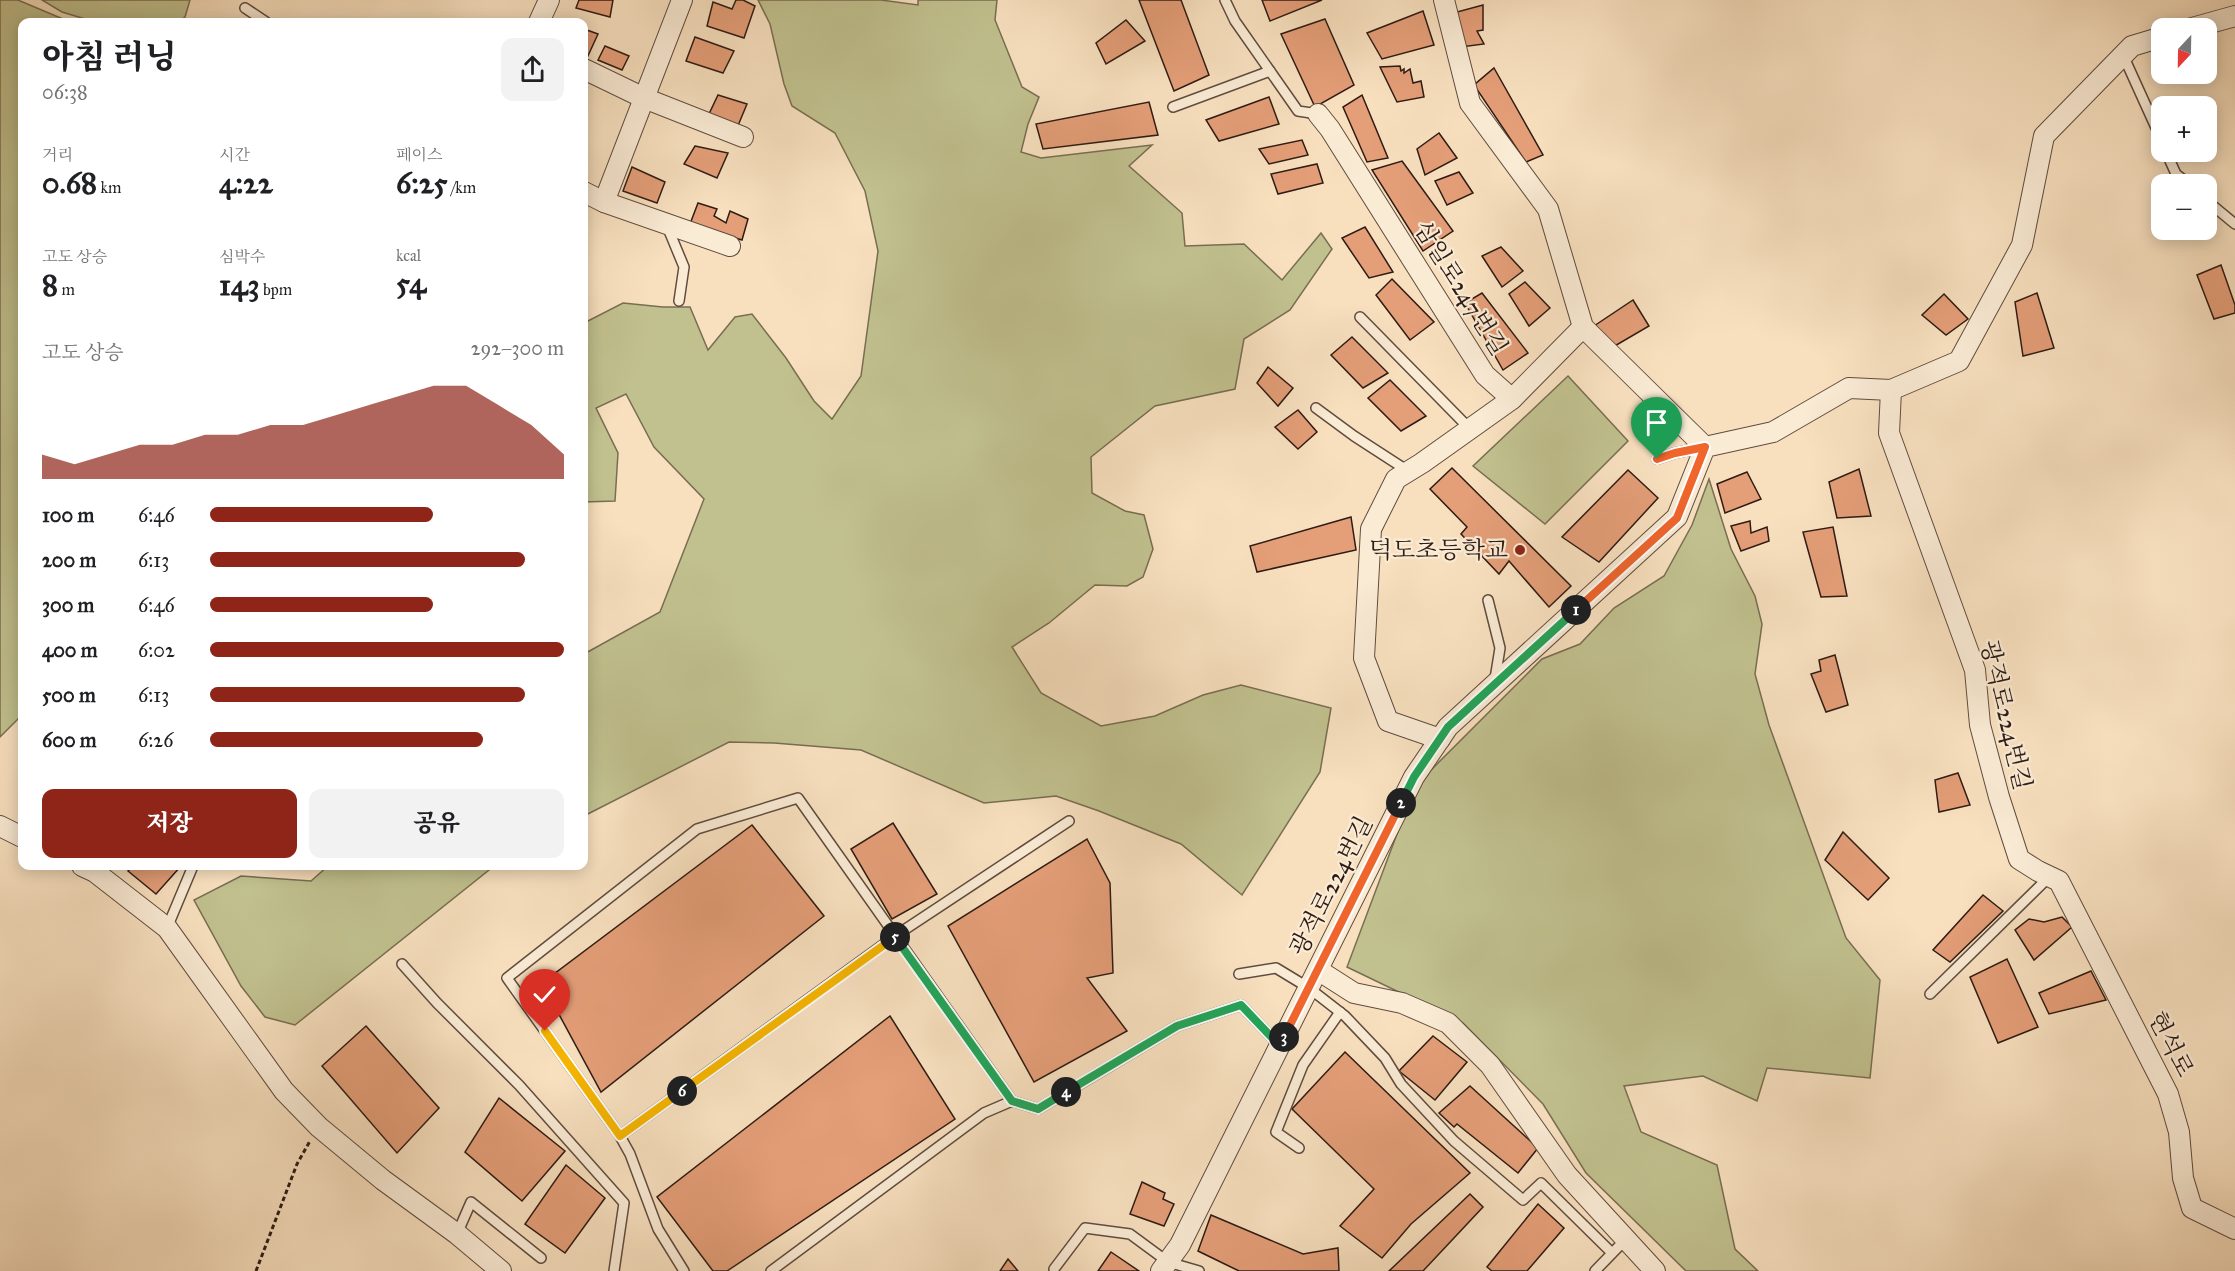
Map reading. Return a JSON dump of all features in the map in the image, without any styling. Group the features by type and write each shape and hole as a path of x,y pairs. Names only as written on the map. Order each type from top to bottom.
{"street":[{"path":"541,18 549,0"},
{"path":"604,202 682,0"},
{"path":"1444,0 1470,103 1548,209 1583,327 1705,447 1773,432 1850,388 1891,390 1959,361 2022,245 2044,136 2132,46 2151,40"},
{"path":"2217,21 2235,16"},
{"path":"588,71 644,98 743,137"},
{"name":"삼일로247번길","path":"1318,114 1330,129 1485,375 1512,399"},
{"path":"588,194 604,202 730,246"},
{"path":"1440,739 1388,721 1364,658 1371,529 1396,479 1512,399 1583,327"},
{"name":"광적로224번길","path":"1891,390 1889,433 1975,670 1980,725 1999,797 2019,859 2049,877"},
{"name":"광적로224번길","path":"1165,1266 1179,1245 1414,777 1448,727 1677,518 1705,447"},
{"path":"0,826 18,835"},
{"path":"91,870 167,928 284,1091 319,1127 382,1180 457,1234 501,1271"},
{"name":"현석로","path":"2049,877 2059,881 2168,1094 2179,1132 2183,1178 2192,1208 2235,1229"},
{"path":"1318,970 1354,993 1402,1003 1448,1023 1490,1065 1619,1246 1655,1271"}],"lane":[{"path":"1225,0 1235,21 1298,111 1318,114"},
{"path":"245,8 260,18"},
{"path":"2123,55 2151,117"},
{"path":"1173,107 1270,71"},
{"path":"2217,209 2235,224"},
{"path":"666,224 684,267 679,301"},
{"path":"1359,317 1470,429"},
{"path":"1316,408 1408,471"},
{"path":"1657,459 1705,447"},
{"path":"1488,600 1500,648 1494,685"},
{"path":"684,1271 658,1229 630,1154 620,1136 507,978 697,829 798,798 1012,1101 1038,1109 1177,1026 1241,1005 1280,1046"},
{"path":"620,1136 896,936 1069,821"},
{"path":"167,928 192,870"},
{"path":"1930,994 2049,877"},
{"path":"402,964 437,1003 519,1085 624,1203 614,1271"},
{"path":"1239,974 1276,968 1309,988 1340,1012 1384,1058 1401,1084 1454,1141 1522,1200 1541,1182 1619,1246 1595,1271"},
{"path":"1299,1148 1276,1132 1303,1065 1340,1012"},
{"path":"771,1271 984,1113 1012,1101"},
{"path":"457,1234 471,1202 541,1258"},
{"path":"1054,1269 1085,1228 1130,1233 1165,1266 1199,1271"}],"path":[{"path":"256,1271 297,1164 319,1127"}],"green space":[{"path":"0,0 18,0 61,18 18,18 18,719 0,737"},
{"path":"42,0 190,0 184,18 82,18 62,12"},
{"path":"758,0 881,0 918,5 918,0 997,0 995,20 1022,87 1039,97 1028,124 1021,152 1041,158 1152,145 1129,166 1182,213 1185,246 1244,244 1282,280 1321,233 1332,249 1290,310 1244,339 1235,389 1155,406 1091,457 1092,493 1125,511 1144,515 1153,549 1143,577 1127,586 1095,585 1049,623 1012,647 1041,693 1101,726 1155,716 1203,695 1241,685 1331,708 1320,772 1242,895 1181,844 1099,811 1056,796 984,803 861,750 729,742 588,814 588,652 660,612 704,499 654,447 626,394 596,408 618,453 615,501 588,502 588,321 623,303 690,307 708,350 735,317 752,314 786,358 814,401 832,419 861,376 878,251 865,191 835,133 792,106 784,84 770,24"},
{"path":"1568,376 1628,441 1545,524 1473,466"},
{"path":"1709,479 1731,549 1755,596 1762,624 1755,674 1769,725 1846,938 1880,980 1870,1078 1767,1068 1757,1101 1703,1076 1624,1086 1641,1132 1717,1165 1735,1249 1758,1271 1686,1271 1586,1173 1543,1104 1463,1023 1347,967 1403,818 1421,780 1542,659 1580,644 1614,608 1664,576 1692,525"},
{"path":"323,870 489,870 295,1025 265,1017 241,986 194,900 241,876 311,881"}],"building":[{"path":"579,0 613,0 610,17 576,8"},
{"path":"736,0 743,0 755,6 744,38 707,26 713,2 732,9"},
{"path":"1139,0 1181,0 1209,75 1174,91"},
{"path":"1262,0 1322,0 1270,21"},
{"path":"1483,5 1483,30 1477,31 1484,44 1461,47 1457,12"},
{"path":"1423,11 1434,45 1382,59 1367,33"},
{"path":"1325,19 1354,85 1315,107 1281,34"},
{"path":"1126,20 1145,41 1106,64 1096,43"},
{"path":"588,30 598,34 588,56"},
{"path":"695,37 734,51 723,73 686,61"},
{"path":"605,46 629,56 622,70 598,60"},
{"path":"1400,66 1401,71 1404,69 1404,73 1410,69 1413,83 1421,81 1424,97 1397,102 1380,67"},
{"path":"1494,68 1543,155 1526,162 1474,85"},
{"path":"718,95 747,104 737,128 709,114"},
{"path":"1362,95 1388,158 1367,162 1343,107"},
{"path":"1269,97 1279,124 1219,141 1206,120"},
{"path":"1149,102 1158,135 1043,149 1036,124"},
{"path":"1439,133 1457,158 1425,175 1417,149"},
{"path":"1302,140 1308,155 1269,164 1259,149"},
{"path":"695,146 728,153 717,178 684,164"},
{"path":"1402,161 1453,231 1423,251 1372,170"},
{"path":"1317,164 1323,183 1278,194 1271,174"},
{"path":"632,167 665,182 657,203 623,191"},
{"path":"1459,172 1473,193 1447,205 1435,181"},
{"path":"698,203 717,209 714,216 726,223 730,211 748,219 742,240 690,224"},
{"path":"1365,227 1393,272 1369,278 1342,238"},
{"path":"1501,247 1523,271 1502,287 1482,256"},
{"path":"2221,265 2235,305 2235,313 2214,319 2197,275"},
{"path":"1392,279 1434,322 1410,340 1376,295"},
{"path":"1525,282 1550,308 1529,326 1509,294"},
{"path":"1482,293 1528,353 1503,370 1465,303"},
{"path":"2037,293 2054,348 2023,356 2015,302"},
{"path":"1944,294 1968,319 1946,335 1922,315"},
{"path":"1633,300 1649,326 1613,347 1591,328"},
{"path":"1352,337 1388,373 1363,388 1331,355"},
{"path":"1268,367 1293,388 1278,406 1257,383"},
{"path":"1390,380 1426,416 1401,431 1368,398"},
{"path":"1298,410 1317,432 1298,449 1275,427"},
{"path":"1452,468 1571,586 1549,607 1509,561 1499,574 1461,534 1467,527 1430,489"},
{"path":"1859,469 1871,516 1837,518 1829,482"},
{"path":"1628,470 1658,498 1599,562 1562,537"},
{"path":"1747,472 1761,499 1725,513 1717,484"},
{"path":"1351,517 1356,550 1257,572 1250,546"},
{"path":"1750,521 1751,533 1767,527 1769,541 1741,551 1731,526"},
{"path":"1833,527 1847,596 1821,597 1803,532"},
{"path":"1835,655 1848,705 1826,712 1811,674 1821,671 1819,660"},
{"path":"1958,773 1970,805 1939,812 1935,780"},
{"path":"893,823 937,894 892,919 851,849"},
{"path":"752,825 824,916 601,1092 542,983"},
{"path":"1843,832 1889,878 1868,900 1825,860"},
{"path":"1087,839 1110,883 1113,973 1087,978 1127,1031 1034,1082 948,926"},
{"path":"129,870 177,870 156,894"},
{"path":"1983,895 2003,911 1950,962 1933,950"},
{"path":"2062,917 2072,927 2034,960 2015,930 2029,919 2044,922"},
{"path":"2007,959 2038,1027 1998,1043 1970,977"},
{"path":"2091,971 2106,1000 2049,1014 2039,993"},
{"path":"890,1016 955,1119 727,1271 713,1271 657,1197"},
{"path":"366,1026 439,1108 397,1153 322,1066"},
{"path":"1433,1036 1467,1062 1435,1100 1399,1071"},
{"path":"1345,1052 1470,1173 1411,1224 1382,1258 1340,1226 1374,1189 1292,1109"},
{"path":"1470,1086 1538,1148 1518,1173 1457,1124 1454,1127 1439,1113"},
{"path":"499,1098 565,1151 522,1201 465,1152"},
{"path":"566,1165 605,1198 565,1253 525,1224"},
{"path":"1142,1182 1165,1193 1163,1199 1174,1204 1164,1226 1130,1214"},
{"path":"1470,1194 1483,1207 1423,1271 1389,1271"},
{"path":"1538,1204 1564,1228 1527,1271 1492,1271 1487,1267"},
{"path":"1211,1215 1303,1254 1338,1248 1339,1271 1239,1271 1198,1251"},
{"path":"1111,1252 1139,1271 1098,1271"},
{"path":"1008,1259 1018,1271 1000,1271"}],"place":[{"name":"덕도초등학교","path":"1520,550"}],"route":[{"path":"545,1031 620,1136 896,936 1012,1101 1038,1109 1177,1026 1241,1005 1280,1046 1414,777 1448,727 1677,518 1705,447 1657,459"}]}
